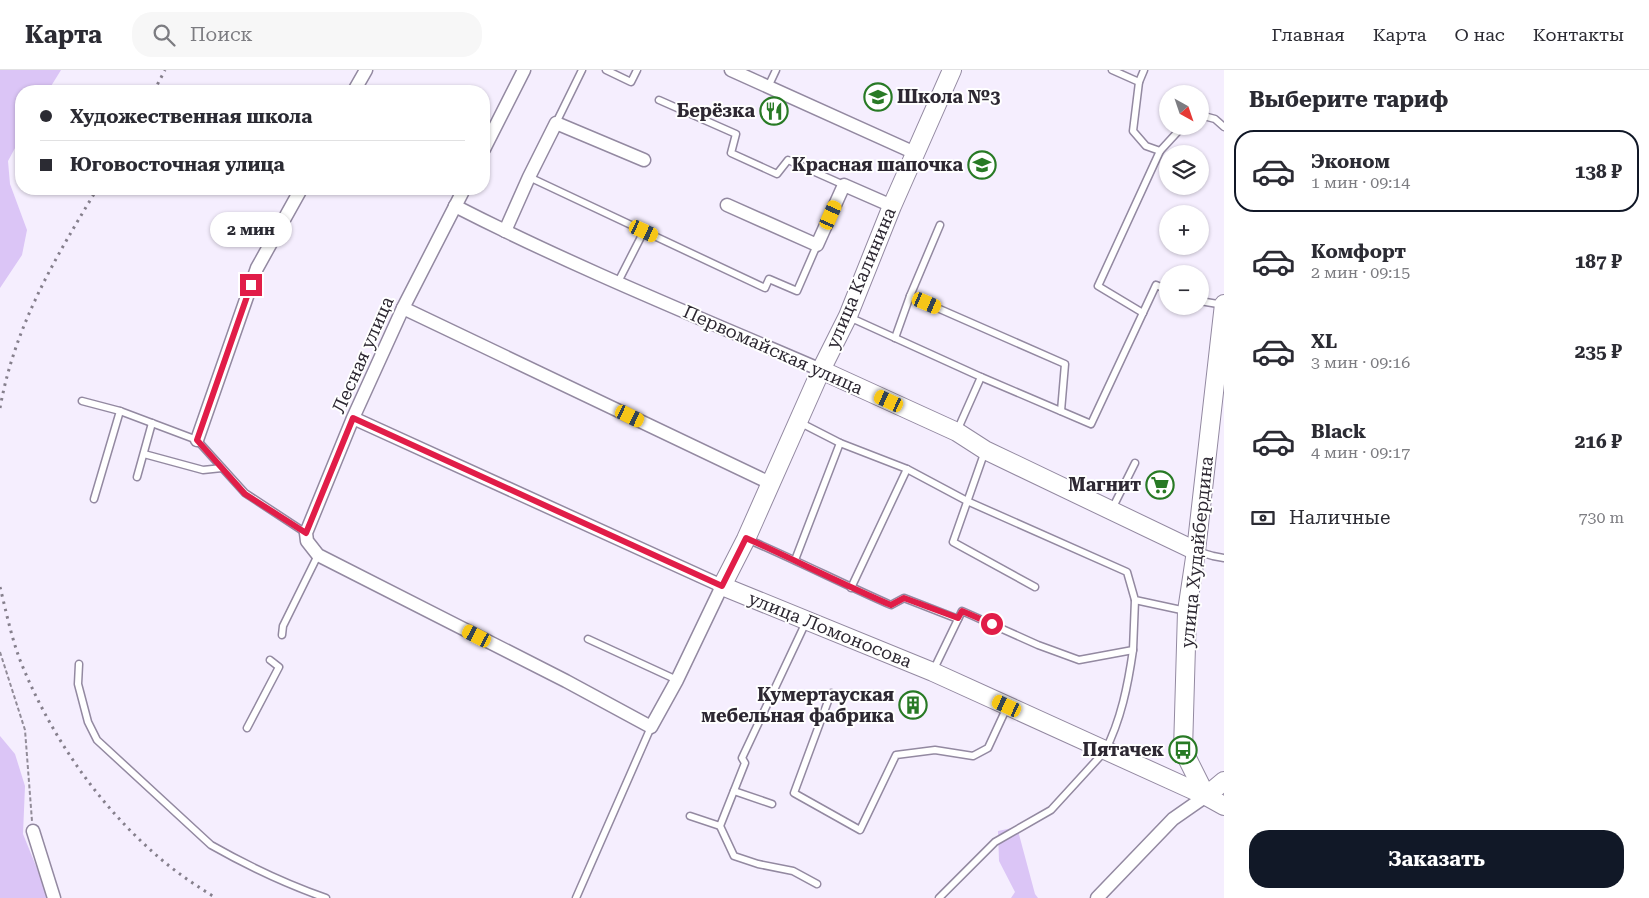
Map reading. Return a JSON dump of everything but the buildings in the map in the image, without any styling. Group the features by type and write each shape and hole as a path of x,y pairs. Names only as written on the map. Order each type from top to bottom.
{"street":[{"path":"357,85 366,70"},
{"path":"490,137 524,70"},
{"name":"улица Калинина","path":"651,727 677,680 746,538 821,370 848,316 892,206 952,70"},
{"path":"734,71 915,154"},
{"path":"505,232 529,177 556,123 644,160"},
{"path":"727,205 817,245 844,185 892,206"},
{"path":"197,440 257,268 297,195"},
{"name":"Лесная улица","path":"306,537 353,418 403,308 461,195"},
{"name":"Первомайская улица","path":"455,206 505,232 821,370 957,432 985,450 1196,551"},
{"name":"улица Худайбердина","path":"1206,796 1183,750 1187,611 1196,551 1224,304"},
{"path":"403,308 770,482"},
{"name":"улица Ломоносова","path":"353,418 722,586 932,672 1206,796 1224,806"},
{"path":"306,537 318,555 651,727"},
{"path":"1097,898 1173,819 1224,781"},
{"path":"33,831 54,898"}],"lane":[{"path":"556,123 582,70"},
{"path":"606,70 631,82 637,70"},
{"path":"768,87 776,70"},
{"path":"1112,70 1139,82"},
{"path":"1144,70 1139,82 1133,131 1146,146 1159,151"},
{"path":"659,100 736,134 731,153 777,174 788,160 844,185"},
{"path":"1209,117 1215,119 1224,127"},
{"path":"1166,145 1175,135"},
{"path":"1143,313 1098,286 1159,153"},
{"path":"529,177 765,288 769,279 797,291 817,245"},
{"path":"895,338 910,296 940,225"},
{"path":"618,282 644,231"},
{"path":"848,316 981,377 1090,424 1156,285 1159,286"},
{"path":"910,296 1065,364 1061,411"},
{"path":"1209,302 1224,304"},
{"path":"957,432 981,377"},
{"path":"82,401 120,411 197,440 245,494 306,537"},
{"path":"94,499 120,411"},
{"path":"799,421 840,443 907,468 967,501 1127,572 1135,600 1133,650 1127,689 1105,751 1051,810 994,842 939,898"},
{"path":"137,477 152,423"},
{"path":"795,560 840,443"},
{"path":"985,450 953,542 1035,587"},
{"path":"144,454 203,470 222,468"},
{"path":"1111,510 1135,463"},
{"path":"850,588 907,468"},
{"path":"746,538 850,588 891,605 904,598 958,618"},
{"path":"1196,551 1224,558"},
{"path":"282,635 284,626 318,555"},
{"path":"1135,600 1187,611"},
{"path":"932,672 962,611 1038,645 1079,660 1133,650"},
{"path":"720,826 745,763 742,758 807,621"},
{"path":"588,639 677,680"},
{"path":"247,728 279,667 270,660"},
{"path":"79,664 78,684 88,722 97,740 211,845 298,888 326,898"},
{"path":"831,693 794,794 860,830 896,755 935,750 973,756 988,748 1007,706"},
{"path":"576,898 651,727"},
{"path":"734,791 772,804"},
{"path":"690,816 720,826 734,856 758,864 793,871 817,884"}],"path":[{"path":"0,652 25,730 33,831"}],"shaded area":[{"path":"0,70 61,70 52,85 15,85 15,148 8,161 10,184 27,230 22,255 0,288"},
{"path":"0,736 15,754 25,786 23,834 49,898 0,898"},
{"path":"1017,827 1035,894 1038,898 1011,898 1015,892 999,861 998,831"}],"railway":[{"path":"157,85 165,70"},
{"path":"0,408 15,349 26,321 51,268 93,195"},
{"path":"0,587 11,633 20,660 45,714 76,765 133,834 192,883 216,898"}],"place":[{"name":"Школа №3","path":"878,97"},
{"name":"Берёзка","path":"774,111"},
{"name":"Красная шапочка","path":"982,165"},
{"name":"Магнит","path":"1160,485"},
{"name":"Кумертауская мебельная фабрика","path":"913,705"},
{"name":"Пятачек","path":"1183,750"}],"route":[{"path":"251,285 197,440 245,494 306,533 353,418 722,586 746,538 850,588 891,605 904,598 958,618 962,611 992,624"}]}
